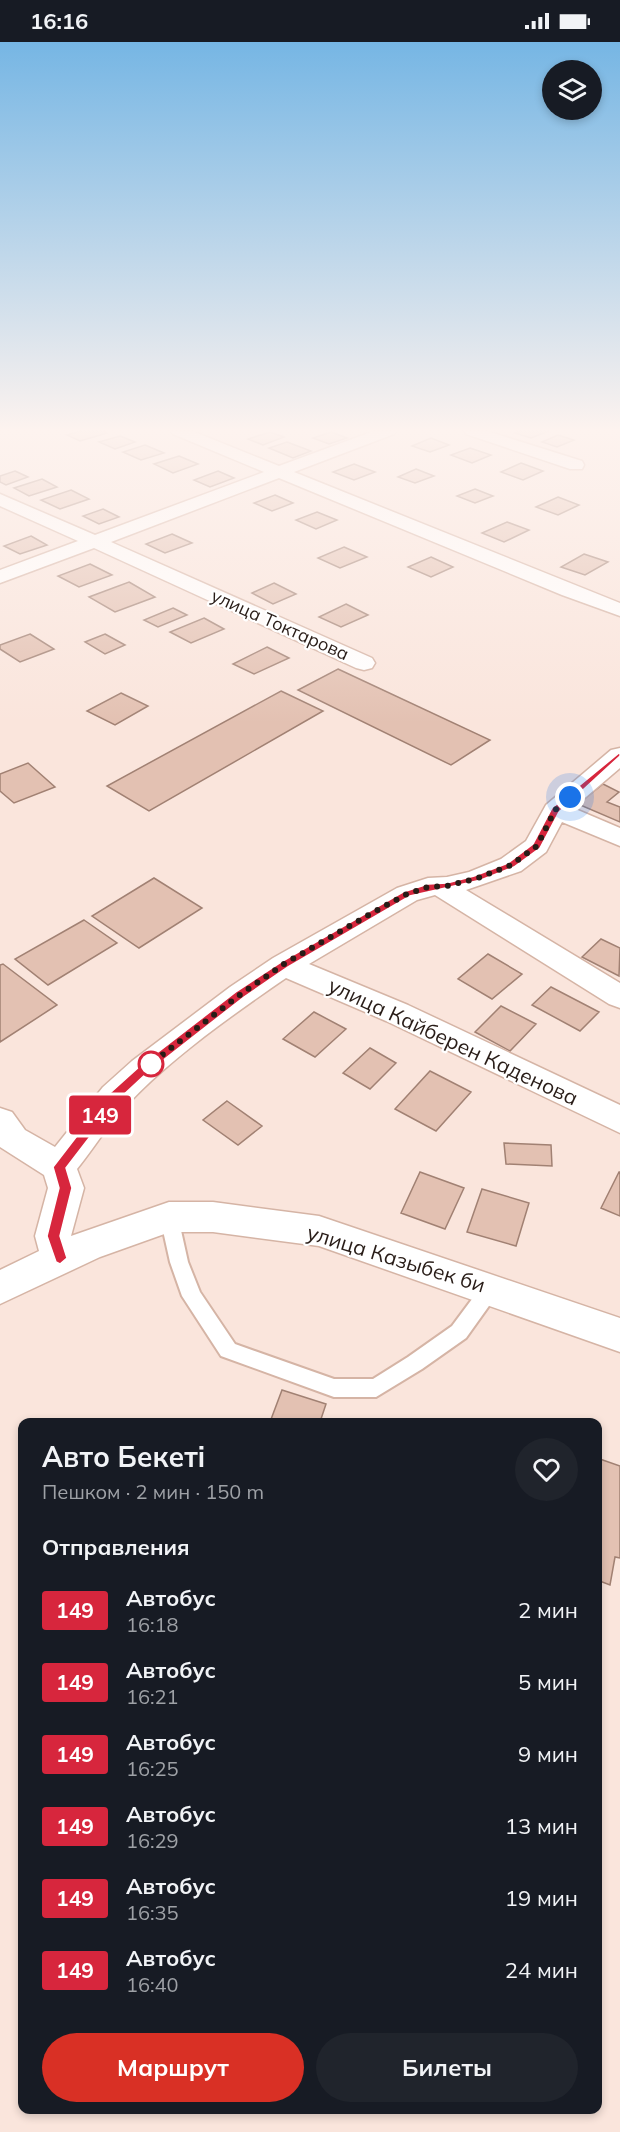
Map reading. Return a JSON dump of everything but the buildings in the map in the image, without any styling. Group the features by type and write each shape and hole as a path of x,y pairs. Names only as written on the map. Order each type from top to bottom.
{"street":[{"name":"улица Токтарова","path":"65,529 364,663"},
{"path":"0,577 126,529"},
{"path":"419,529 620,610"},
{"path":"59,1167 115,1096 144,1069 241,994 284,964 407,894 428,887 478,878 511,865 537,846 555,810 620,754"},
{"path":"555,810 620,838"},
{"path":"440,886 620,996"},
{"name":"улица Кайберен Каденова","path":"284,964 397,1013 620,1120"},
{"path":"0,1121 13,1139 59,1167 66,1188 53,1236 60,1258"},
{"name":"улица Казыбек би","path":"0,1288 60,1258 169,1216 213,1217 319,1231 491,1288 620,1335"}],"lane":[{"path":"169,1216 179,1262 192,1296 228,1350 334,1388 376,1388 459,1332 491,1288"}],"bus line":[{"name":"149","path":"60,1258 53,1236 57,1214 66,1188 59,1167 115,1096 144,1069 284,964 372,913 407,894 428,887 447,886 478,878 511,865 537,846 555,810 620,754"}],"route":[{"path":"151,1064 144,1069 284,964 372,913 407,894 428,887 447,886 478,878 511,865 537,846 555,810 570,797"}]}
